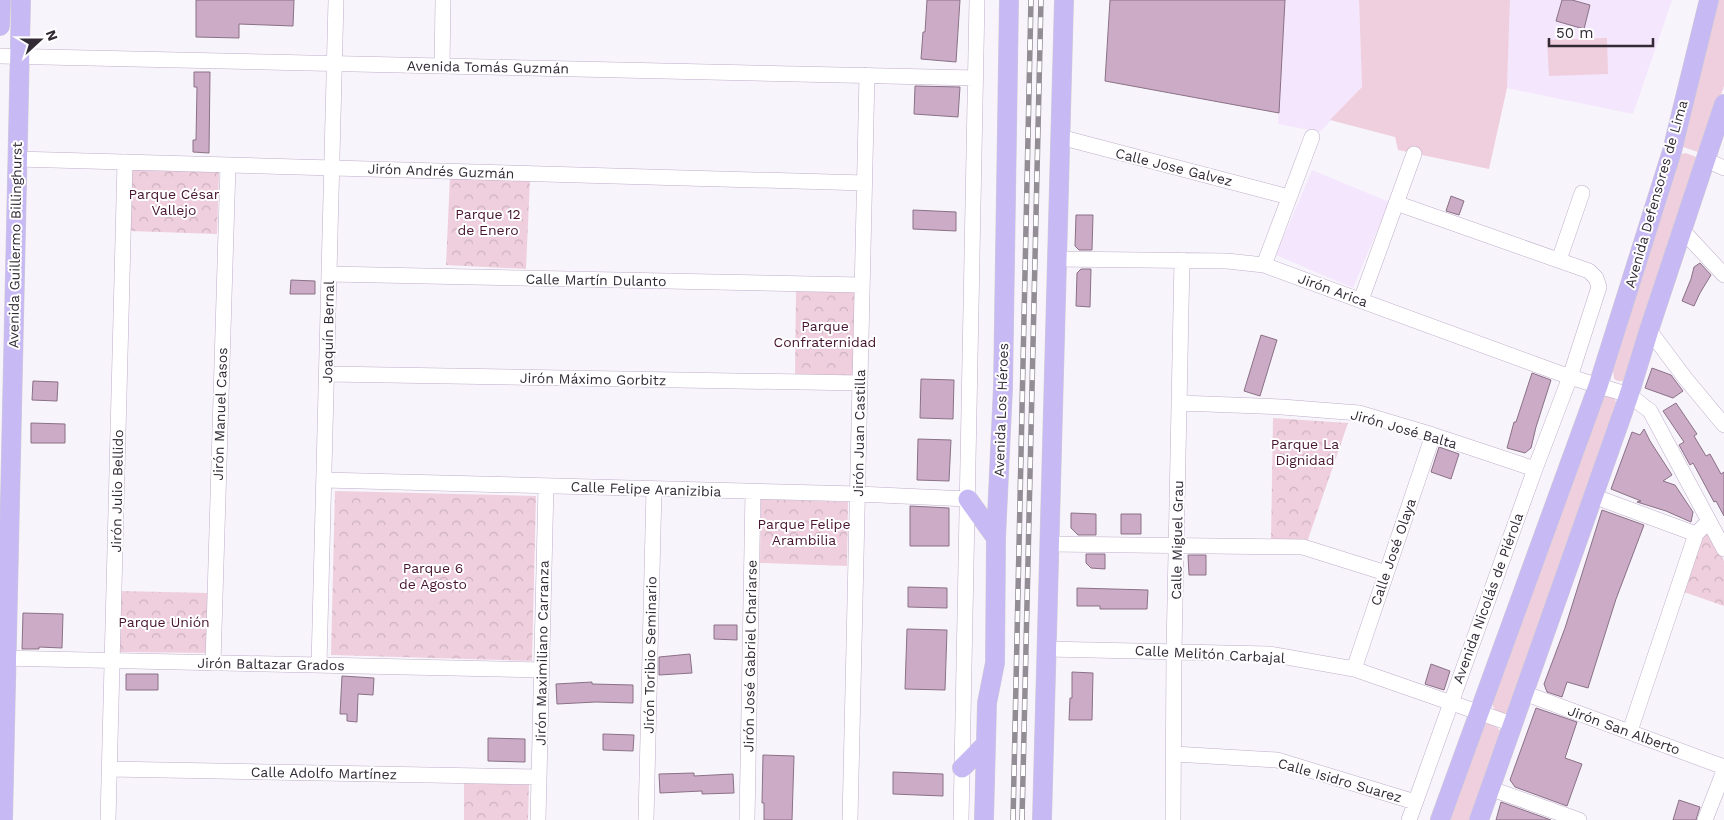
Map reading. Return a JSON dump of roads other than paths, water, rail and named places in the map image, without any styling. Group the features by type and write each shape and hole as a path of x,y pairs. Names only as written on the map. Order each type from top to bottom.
{"main road":[{"path":"0,26 1,0"},
{"name":"Avenida Guillermo Billinghurst","path":"2,820 3,658 21,0"},
{"name":"Avenida Los Héroes","path":"984,820 987,703 995,663 996,538 1003,378 1009,0"},
{"path":"1042,820 1064,0"},
{"name":"Avenida Defensores de Lima","path":"1598,386 1669,160 1709,0"},
{"path":"1478,820 1629,395 1724,104"},
{"path":"1440,820 1598,386"},
{"path":"968,499 996,538"},
{"path":"995,663 999,704 996,820"},
{"path":"962,768 986,744"}],"street":[{"name":"Joaquín Bernal","path":"319,665 336,0"},
{"path":"442,66 443,0"},
{"path":"961,820 977,0"},
{"name":"Avenida Tomás Guzmán","path":"0,56 19,58 976,78"},
{"name":"Jirón Juan Castilla","path":"850,820 867,75"},
{"name":"Calle Jose Galvez","path":"1060,137 1289,197"},
{"path":"1264,264 1312,137"},
{"path":"1361,300 1414,154"},
{"name":"Jirón Andrés Guzmán","path":"17,159 865,183"},
{"path":"1706,160 1724,168"},
{"name":"Jirón Julio Bellido","path":"108,820 125,162"},
{"name":"Jirón Manuel Casos","path":"213,663 228,165"},
{"path":"1559,260 1582,193"},
{"path":"1396,204 1589,271 1596,278 1598,290 1570,377"},
{"path":"1683,231 1724,275"},
{"name":"Jirón Arica","path":"1056,260 1182,260 1264,264 1570,377 1629,395"},
{"name":"Calle Miguel Grau","path":"1173,820 1174,651 1182,260"},
{"name":"Calle Martín Dulanto","path":"329,274 862,284"},
{"path":"1649,330 1724,425"},
{"name":"Jirón Máximo Gorbitz","path":"327,374 860,383"},
{"name":"Avenida Nicolás de Piérola","path":"1409,820 1450,702 1570,377"},
{"path":"1629,395 1650,411 1724,549"},
{"name":"Jirón José Balta","path":"1180,403 1350,412 1434,435 1535,469"},
{"name":"Calle José Olaya","path":"1354,669 1434,435"},
{"name":"Calle Felipe Aranizibia","path":"324,480 858,494 968,499"},
{"name":"Jirón Maximiliano Carranza","path":"538,820 546,486"},
{"name":"Jirón Toribio Seminario","path":"646,820 654,489"},
{"name":"Jirón José Gabriel Chariarse","path":"746,820 753,492"},
{"path":"1593,496 1696,534"},
{"path":"1630,731 1696,534 1709,521"},
{"path":"1050,544 1303,547 1386,573"},
{"name":"Calle Melitón Carbajal","path":"1047,649 1269,654 1354,669 1512,724"},
{"name":"Jirón Baltazar Grados","path":"3,658 542,670"},
{"name":"Jirón San Alberto","path":"1524,693 1724,767"},
{"name":"Calle Isidro Suarez","path":"1174,754 1276,760 1415,802"},
{"name":"Calle Adolfo Martínez","path":"109,769 539,777"},
{"path":"1705,820 1724,772"},
{"path":"1489,788 1579,820"}],"railway":[{"path":"1013,820 1031,0"},
{"path":"1022,820 1041,0"}],"park label":[{"name":"Parque César Vallejo","path":"174,202"},
{"name":"Parque 12 de Enero","path":"488,222"},
{"name":"Parque Confraternidad","path":"825,334"},
{"name":"Parque La Dignidad","path":"1305,452"},
{"name":"Parque Felipe Arambilia","path":"804,532"},
{"name":"Parque 6 de Agosto","path":"433,576"},
{"name":"Parque Unión","path":"164,622"}]}
